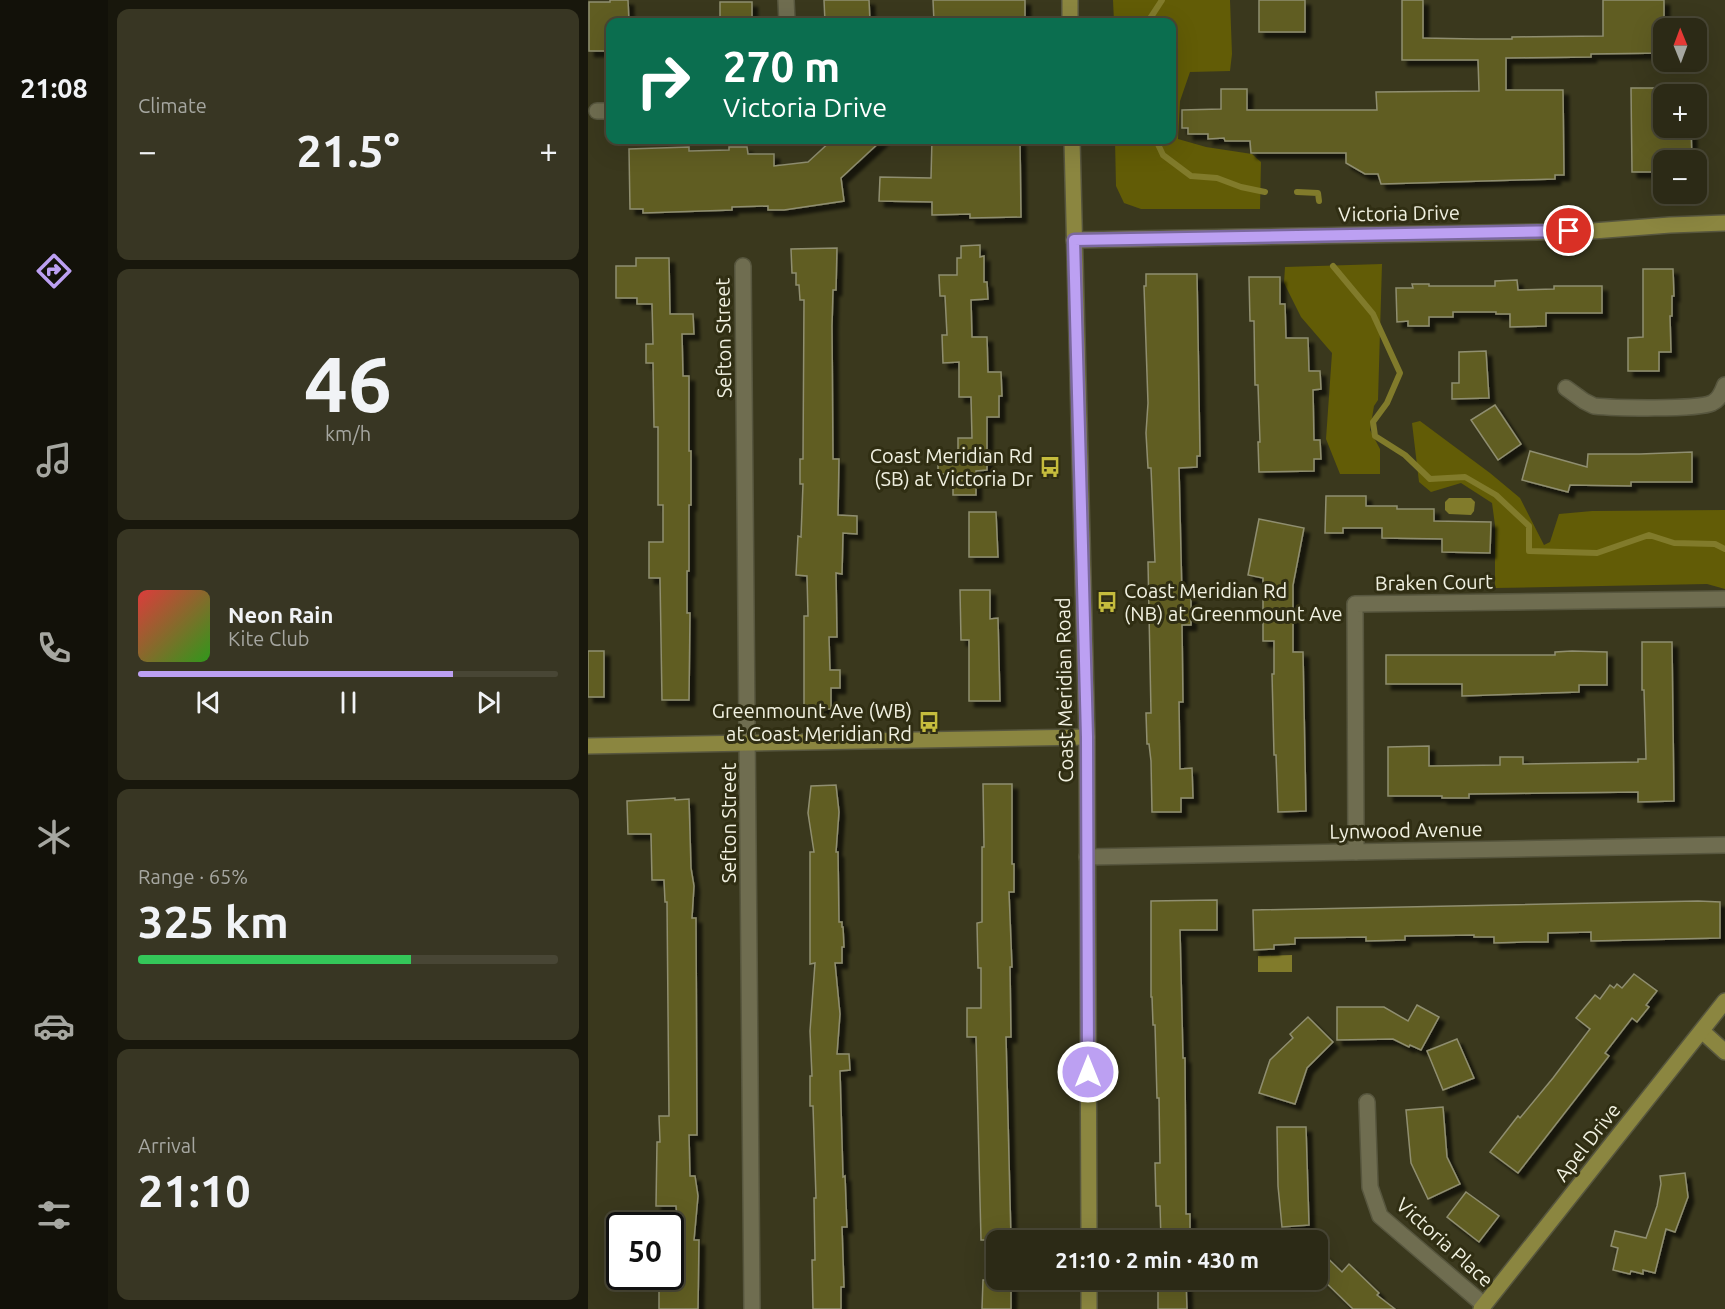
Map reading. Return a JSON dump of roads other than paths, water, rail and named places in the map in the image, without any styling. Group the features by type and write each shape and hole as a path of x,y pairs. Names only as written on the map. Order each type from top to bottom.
{"main road":[{"path":"1070,0 1070,18"},
{"name":"Coast Meridian Road","path":"1072,144 1087,737 1089,1230"},
{"name":"Victoria Drive","path":"1074,240 1593,231 1725,223"},
{"path":"588,747 1087,737"},
{"name":"Apel Drive","path":"1483,1307 1725,1001"},
{"path":"1702,1031 1725,1052"},
{"path":"1089,1290 1089,1309"}],"street":[{"path":"786,0 787,18"},
{"name":"Sefton Street","path":"743,266 752,1309"},
{"path":"1566,388 1594,406 1688,407 1709,405 1718,399 1725,385"},
{"name":"Braken Court","path":"1356,852 1355,604 1725,599"},
{"name":"Lynwood Avenue","path":"1088,857 1725,846"},
{"name":"Victoria Place","path":"1367,1102 1370,1187 1380,1216 1483,1307"}],"waterway":[{"path":"1150,18 1162,0"},
{"path":"1158,144 1163,155 1191,176 1217,178 1241,187 1265,192"},
{"path":"1297,192 1318,193 1319,201"},
{"path":"1333,266 1373,314 1400,373 1387,403 1373,422 1375,436 1405,455 1430,479 1465,477 1496,495 1529,526 1529,551 1597,553 1649,535 1674,543 1715,544 1725,549"}],"place":[{"name":"Coast Meridian Rd (SB) at Victoria Dr","path":"1050,467"},
{"name":"Coast Meridian Rd (NB) at Greenmount Ave","path":"1107,602"},
{"name":"Greenmount Ave (WB) at Coast Meridian Rd","path":"929,722"}]}
